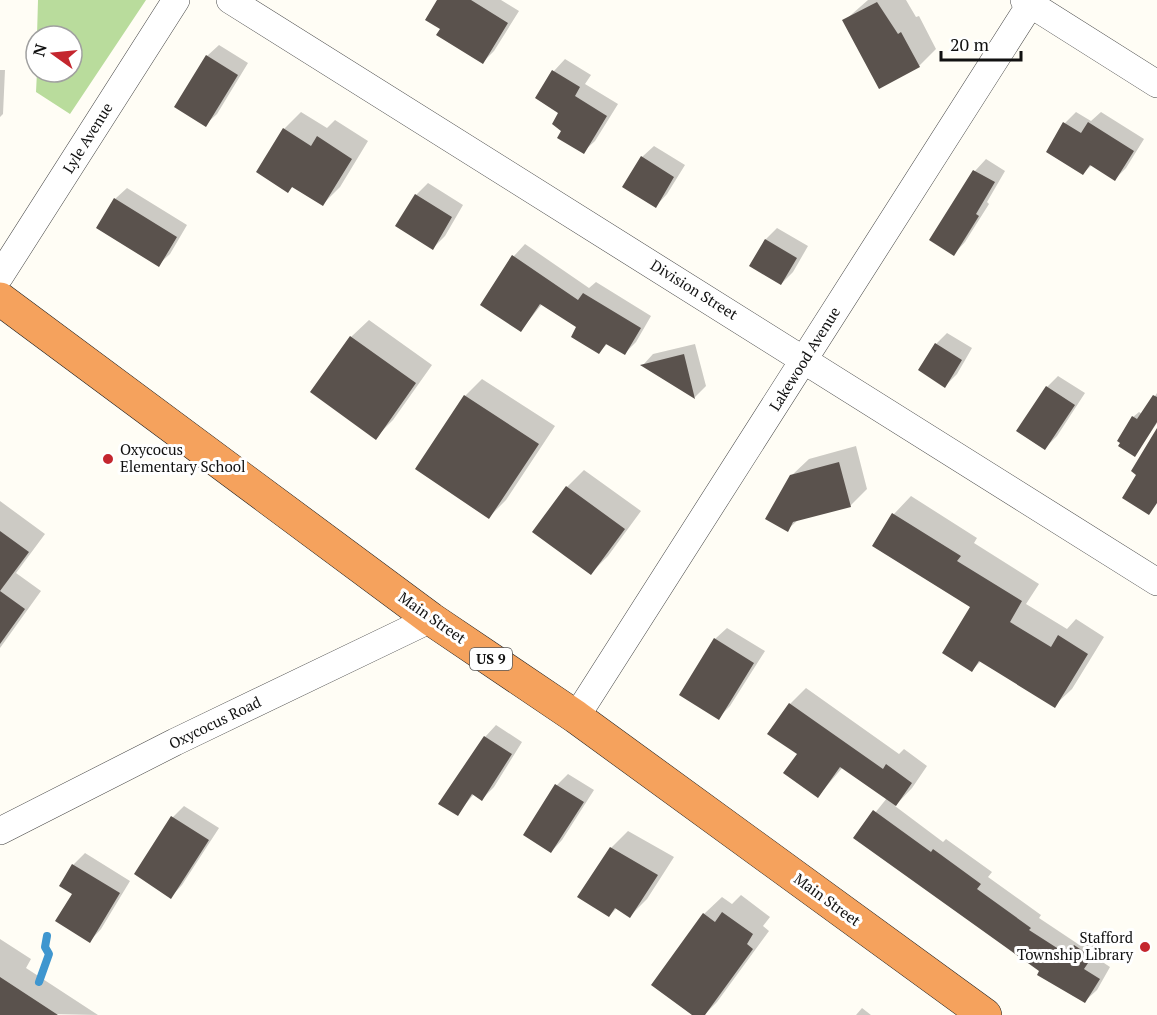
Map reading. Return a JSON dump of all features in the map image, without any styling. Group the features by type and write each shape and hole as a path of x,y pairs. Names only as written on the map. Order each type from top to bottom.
{"highway":[{"name":"Main Street","path":"0,298 431,619 576,717 985,1015"}],"street":[{"name":"Lyle Avenue","path":"0,276 176,0"},
{"name":"Division Street","path":"230,0 1157,582"},
{"name":"Lakewood Avenue","path":"576,717 805,360 1029,1"},
{"path":"1029,1 1157,84"},
{"name":"Oxycocus Road","path":"0,831 175,742 431,619"}],"green space":[{"path":"38,0 146,0 70,114 36,92 36,84 84,84 84,24 37,24"}],"building":[{"path":"437,0 471,0 508,23 483,64 436,35 440,29 425,20"},
{"path":"877,2 898,34 901,32 920,67 879,89 842,20"},
{"path":"206,55 238,75 206,127 174,107"},
{"path":"552,70 580,87 575,96 607,116 584,154 557,138 561,131 552,124 558,113 535,98"},
{"path":"1063,122 1081,133 1088,122 1134,151 1115,181 1090,165 1083,175 1046,152"},
{"path":"283,128 311,146 317,136 352,159 323,206 292,187 288,193 256,172"},
{"path":"641,156 674,177 656,208 622,187"},
{"path":"973,170 995,182 976,214 979,216 954,256 929,240"},
{"path":"415,194 452,217 433,250 395,226"},
{"path":"114,198 177,237 159,267 96,228"},
{"path":"765,239 797,258 781,285 749,266"},
{"path":"512,255 578,300 583,293 641,328 625,355 606,344 599,354 571,337 576,327 540,304 521,332 480,305"},
{"path":"350,336 416,383 376,440 310,392"},
{"path":"935,343 962,360 945,388 918,370"},
{"path":"684,354 695,399 640,365"},
{"path":"1046,386 1075,405 1045,450 1016,431"},
{"path":"464,395 539,444 489,519 415,469"},
{"path":"1153,395 1157,397 1157,422 1135,457 1118,446 1120,443 1117,441 1132,416 1137,419"},
{"path":"1157,428 1157,503 1149,515 1122,498 1136,475 1131,471"},
{"path":"839,462 851,507 793,522 788,532 765,519 790,475"},
{"path":"566,486 625,529 591,575 532,532"},
{"path":"892,513 961,556 957,561 1022,601 1010,622 1051,647 1058,635 1088,654 1055,708 979,661 972,672 942,653 970,607 872,546"},
{"path":"0,531 29,552 0,591"},
{"path":"0,591 25,609 0,644"},
{"path":"714,638 754,663 719,720 679,695"},
{"path":"789,703 883,769 886,764 912,783 896,806 840,767 818,798 783,773 797,754 767,734"},
{"path":"484,736 512,754 482,801 472,794 458,816 438,804"},
{"path":"555,784 584,802 551,853 523,835"},
{"path":"873,810 931,852 933,849 981,884 977,889 1031,928 1029,930 1068,955 1074,945 1092,957 1084,969 1100,979 1085,1003 1037,975 1039,971 853,838"},
{"path":"171,816 209,840 171,899 134,874"},
{"path":"610,847 658,875 630,918 615,908 609,917 577,897"},
{"path":"72,864 120,893 90,943 55,921 72,894 59,886"},
{"path":"722,912 753,934 747,944 753,949 705,1015 692,1015 651,985 703,913 715,922"},
{"path":"0,977 58,1015 0,1015"}],"waterway":[{"path":"39,982 49,954 45,947 47,936"}],"place":[{"name":"Oxycocus Elementary School","path":"108,459"},
{"name":"Stafford Township Library","path":"1145,947"}]}
